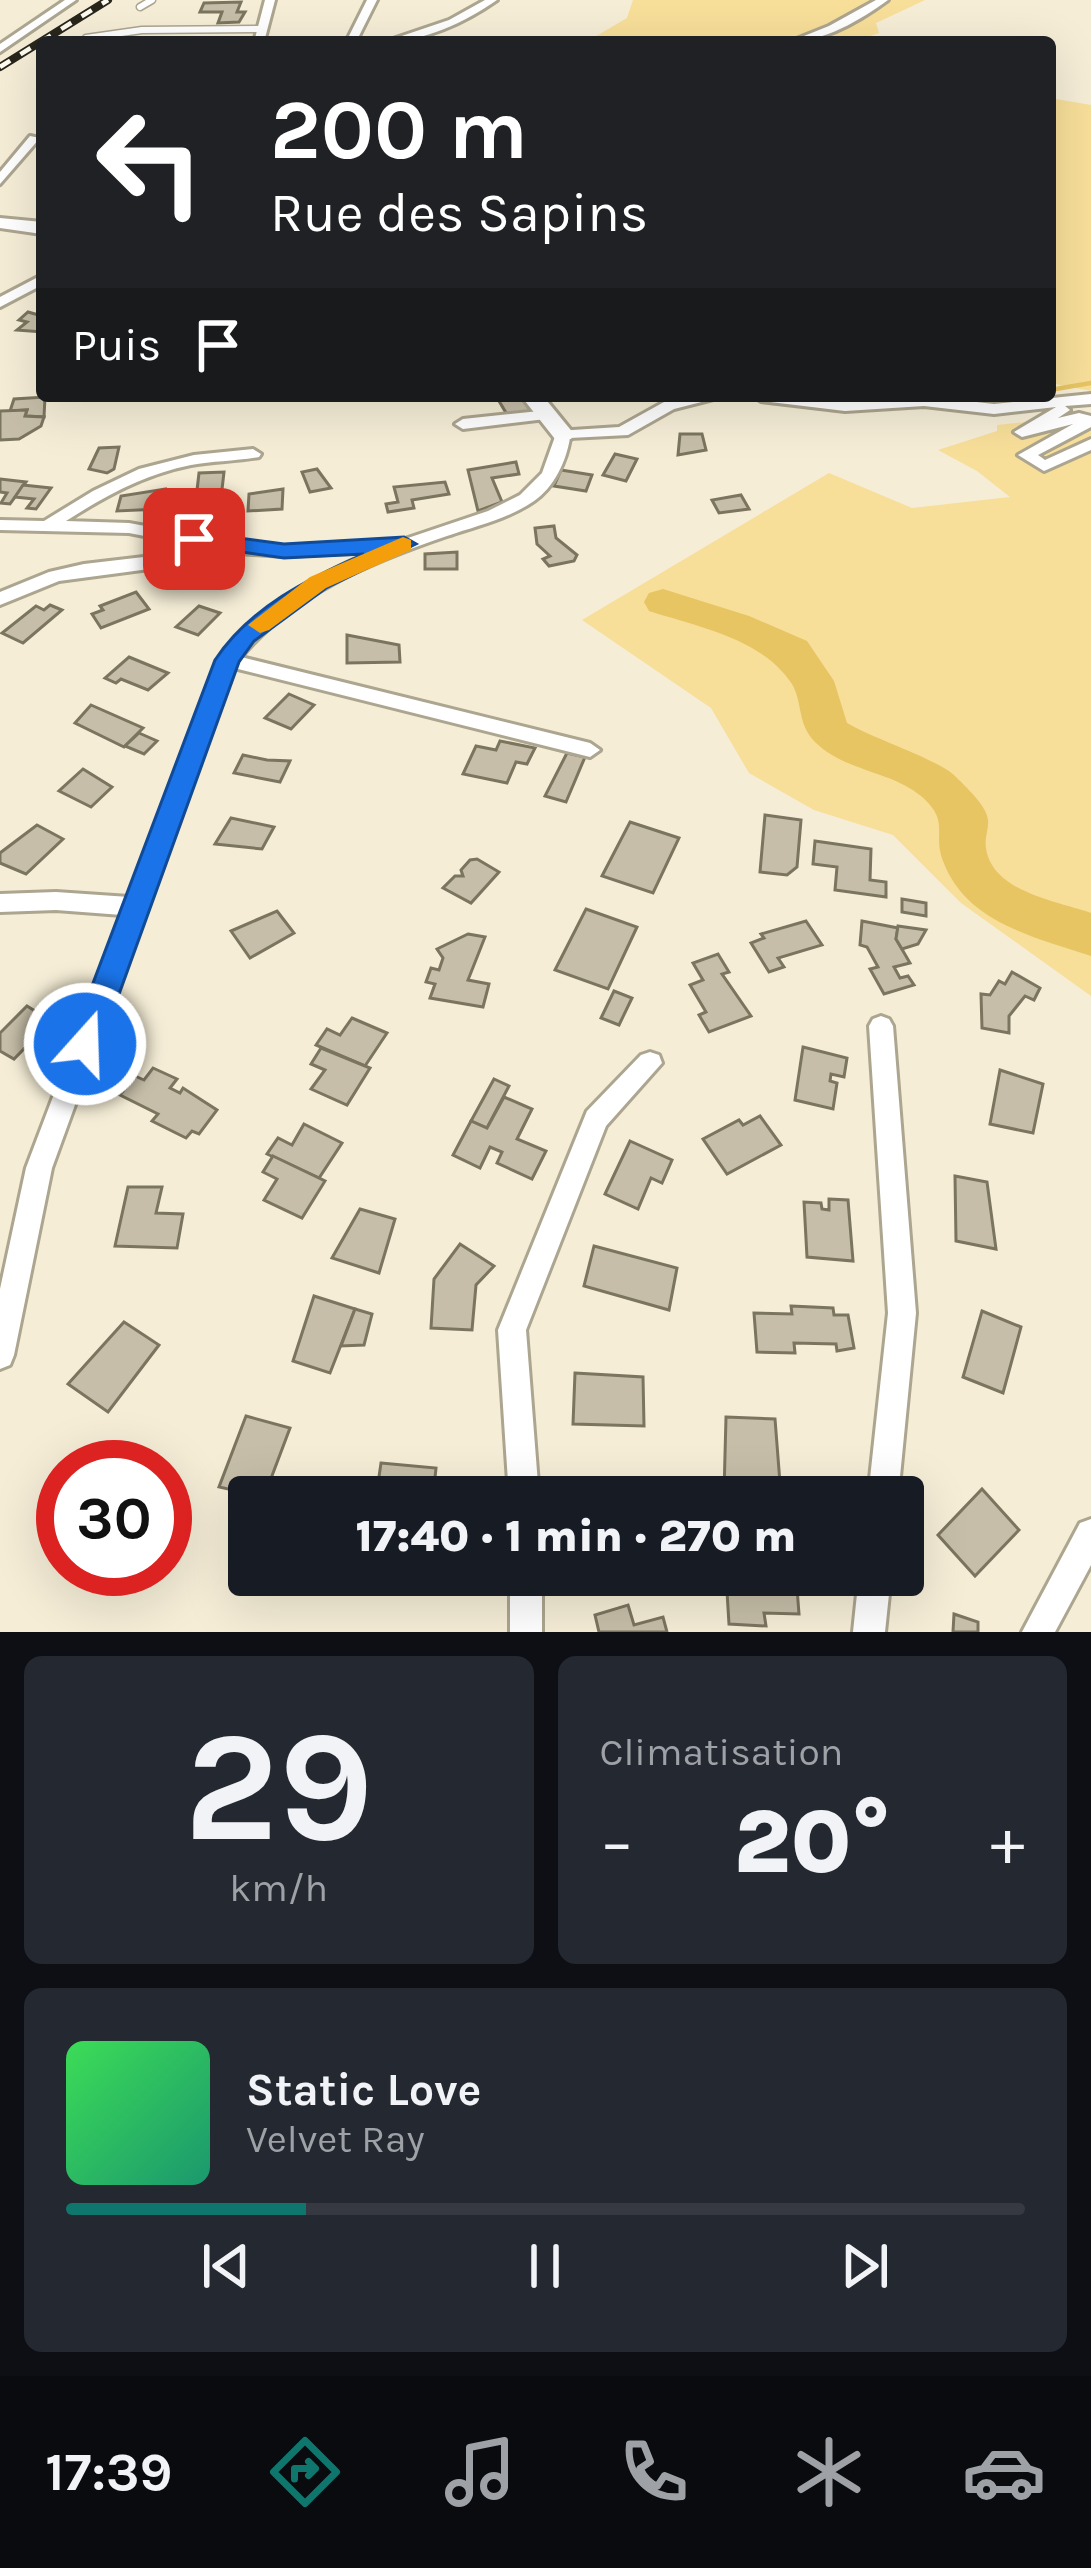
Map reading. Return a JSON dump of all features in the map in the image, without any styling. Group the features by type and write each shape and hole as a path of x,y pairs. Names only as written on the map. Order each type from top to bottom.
{"street":[{"path":"0,50 71,0"},
{"path":"261,36 270,0"},
{"path":"354,36 372,0"},
{"path":"408,36 453,22 492,0"},
{"path":"811,36 883,0"},
{"path":"441,36 453,22"},
{"path":"0,180 34,138"},
{"path":"0,223 36,227"},
{"path":"0,303 36,282"},
{"path":"933,402 994,409 1091,400"},
{"path":"1091,400 1037,420 1022,432 1078,418 1091,421"},
{"path":"0,1355 39,1168 228,660 246,635 318,583 404,544 508,508 537,491 559,455 556,424 537,402"},
{"path":"463,424 556,424 622,433 669,405 685,402"},
{"path":"811,402 845,406 908,402"},
{"path":"1091,421 1026,455 1044,466 1091,444"},
{"path":"47,526 112,483 198,456 254,454"},
{"path":"0,525 128,528 238,548 404,544"},
{"path":"0,598 76,567 196,560 238,548"},
{"path":"228,660 590,750"},
{"path":"0,903 56,901 136,907"},
{"path":"880,1026 902,1313 885,1476"},
{"path":"522,1476 512,1330 596,1119 650,1063"},
{"path":"1038,1632 1091,1534"},
{"path":"526,1596 526,1632"},
{"path":"869,1632 873,1596"}],"lane":[{"path":"140,7 152,0"},
{"path":"89,36 98,30 132,34 183,30 261,36"},
{"path":"171,36 183,30"}],"shaded area":[{"path":"633,0 925,0 876,23 879,33 870,36 596,36 627,18"},
{"path":"1056,99 1091,105 1091,391 1056,384"},
{"path":"1091,415 1091,996 961,903 893,835 814,810 749,773 711,708 582,620 829,473 912,508 1010,497 977,471 938,450 997,431 997,425"}],"building":[{"path":"241,2 237,12 245,12 239,22 218,23 222,12 200,12 204,3"},
{"path":"28,312 36,314 36,332 17,330 27,322 19,320"},
{"path":"14,399 45,402 44,417 25,416 27,410 10,411"},
{"path":"500,402 525,402 532,412 508,416"},
{"path":"27,410 25,416 44,417 41,426 19,439 0,440 0,411"},
{"path":"680,434 702,434 706,450 678,455"},
{"path":"119,447 114,469 107,473 89,469 99,448"},
{"path":"615,454 637,459 626,481 603,475"},
{"path":"516,462 519,474 492,478 502,502 478,511 468,470"},
{"path":"317,469 331,488 310,492 302,472"},
{"path":"561,470 592,475 586,491 554,486"},
{"path":"224,472 221,498 196,499 199,473"},
{"path":"0,479 26,482 10,504 1,503 7,493 0,492"},
{"path":"445,482 449,494 412,500 414,508 388,512 386,504 398,502 394,487"},
{"path":"23,485 51,488 36,509 27,508 34,499 15,497"},
{"path":"165,489 160,509 117,511 121,496"},
{"path":"283,489 282,509 248,511 249,494"},
{"path":"741,495 749,509 719,513 712,500"},
{"path":"554,526 556,538 577,555 574,561 549,566 543,559 550,556 537,544 535,528"},
{"path":"457,552 457,569 425,569 425,554"},
{"path":"136,592 149,609 101,628 92,614"},
{"path":"50,605 62,610 23,643 2,633 36,606 44,610"},
{"path":"199,606 220,613 198,635 176,627"},
{"path":"347,635 399,645 400,662 347,663"},
{"path":"129,657 168,673 148,690 105,678"},
{"path":"289,694 314,705 291,729 265,718"},
{"path":"91,705 143,728 124,747 75,723"},
{"path":"139,733 157,741 144,754 125,746"},
{"path":"500,741 535,748 527,764 516,762 507,783 463,774 476,746 496,750"},
{"path":"567,753 585,757 566,802 545,796"},
{"path":"243,755 290,761 280,782 234,773"},
{"path":"83,769 112,787 91,807 59,791"},
{"path":"765,815 801,820 797,867 787,875 760,872"},
{"path":"231,818 274,827 262,849 215,844"},
{"path":"630,822 679,838 653,893 602,876"},
{"path":"37,825 63,839 26,874 0,863 0,853"},
{"path":"815,841 871,849 870,880 886,882 886,897 835,890 837,867 813,864"},
{"path":"477,859 499,872 471,903 443,888 455,876 463,876 461,870"},
{"path":"902,899 926,903 926,916 902,912"},
{"path":"586,909 637,927 608,989 555,970"},
{"path":"277,911 294,933 250,958 231,931"},
{"path":"806,921 822,945 778,958 784,967 769,972 751,943 764,938 761,934"},
{"path":"862,921 898,928 896,939 910,963 894,967 900,978 908,976 914,985 884,994 870,969 878,967 867,947 860,945"},
{"path":"898,926 926,930 918,944 902,949 896,939"},
{"path":"468,934 485,937 468,980 489,984 483,1007 430,998 435,984 426,982 431,968 439,970 443,958 437,949"},
{"path":"718,954 729,972 722,974 751,1016 709,1032 699,1015 706,1012 690,985 703,980 693,963"},
{"path":"1012,972 1040,988 1034,1000 1025,996 1009,1016 1009,1033 982,1028 981,994 990,995"},
{"path":"614,991 632,998 619,1025 601,1018"},
{"path":"27,1006 51,1021 14,1059 0,1051 0,1033"},
{"path":"352,1018 387,1033 365,1066 316,1045 327,1029 340,1035"},
{"path":"803,1047 847,1058 844,1077 831,1074 830,1081 837,1083 833,1109 795,1100"},
{"path":"321,1048 370,1068 347,1105 311,1089 325,1070 311,1064"},
{"path":"153,1068 177,1079 170,1088 180,1093 183,1088 217,1110 199,1134 192,1131 186,1138 152,1121 158,1114 120,1095 135,1076 144,1080"},
{"path":"1000,1070 1043,1084 1033,1133 990,1124"},
{"path":"494,1079 509,1086 487,1128 471,1121"},
{"path":"504,1097 532,1109 517,1139 546,1151 532,1179 497,1163 502,1152 490,1147 480,1168 453,1155 471,1121 487,1128"},
{"path":"760,1116 781,1145 727,1174 703,1139 739,1120 743,1125"},
{"path":"304,1124 342,1143 319,1178 267,1154 278,1138 292,1145"},
{"path":"630,1141 672,1160 662,1183 651,1178 638,1209 605,1194"},
{"path":"273,1156 325,1181 302,1218 264,1200 277,1179 263,1172"},
{"path":"955,1176 987,1182 996,1249 956,1241"},
{"path":"128,1187 162,1187 156,1213 183,1214 177,1248 115,1246"},
{"path":"829,1199 848,1200 853,1261 807,1257 804,1202 821,1203 822,1209 829,1210"},
{"path":"360,1209 395,1219 379,1273 332,1258"},
{"path":"460,1244 494,1266 476,1285 472,1330 431,1328 434,1279"},
{"path":"594,1246 677,1268 669,1310 584,1286"},
{"path":"314,1296 355,1309 330,1373 293,1361"},
{"path":"791,1306 833,1308 834,1315 848,1315 854,1348 837,1351 836,1344 794,1343 795,1353 757,1352 754,1313 792,1314"},
{"path":"355,1309 372,1314 364,1345 341,1346"},
{"path":"982,1311 1021,1327 1003,1393 963,1377"},
{"path":"124,1322 159,1345 108,1412 68,1384"},
{"path":"575,1373 643,1377 644,1426 573,1424"},
{"path":"246,1416 290,1428 272,1476 228,1476 228,1489 219,1487"},
{"path":"726,1417 775,1419 779,1476 724,1476"},
{"path":"381,1463 436,1468 435,1476 379,1476"},
{"path":"982,1489 1019,1530 975,1576 938,1535"},
{"path":"727,1596 798,1596 799,1614 764,1613 766,1626 729,1624"},
{"path":"628,1605 634,1625 663,1617 667,1632 599,1632 595,1615"},
{"path":"954,1614 978,1622 978,1632 953,1632"}],"waterway":[{"path":"1056,389 1091,383"},
{"path":"663,602 735,625 793,651 794,662 813,681 821,721 832,734 861,752 935,783 966,820 962,835 966,861 981,884 1018,910 1091,936"}],"railway":[{"path":"50,36 108,0"},
{"path":"0,67 36,45"}],"slow traffic":[{"path":"260,625 318,583 403,545"}],"route":[{"path":"85,1044 228,660 246,635 318,583 404,544 284,551 194,539"}]}
